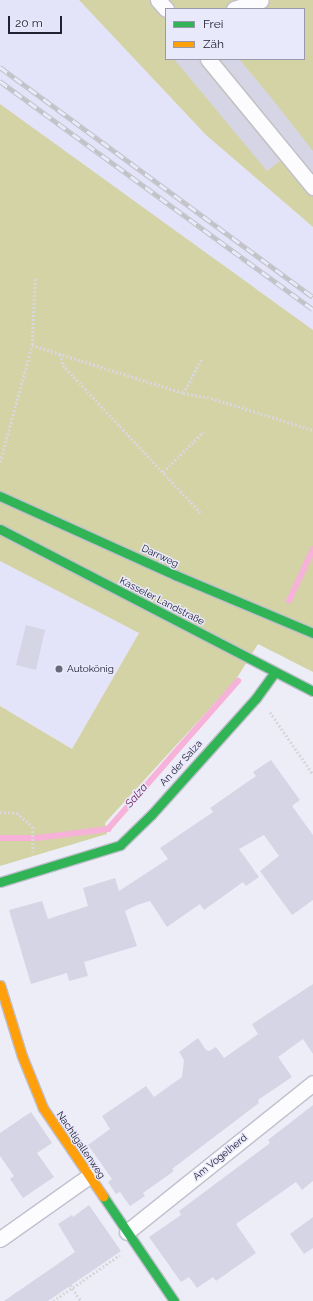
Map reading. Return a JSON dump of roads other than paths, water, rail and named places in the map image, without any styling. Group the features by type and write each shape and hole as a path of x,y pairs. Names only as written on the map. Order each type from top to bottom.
{"street":[{"path":"158,0 165,8"},
{"path":"237,8 261,0"},
{"path":"209,60 313,187"},
{"name":"Darrweg","path":"0,496 175,575 313,633"},
{"name":"Kasseler Landstraße","path":"0,529 313,691"},
{"name":"An der Salza","path":"0,882 120,845 151,815 256,698 275,672"},
{"name":"Nachtigallenweg","path":"0,985 22,1056 43,1108 174,1301"},
{"name":"Am Vogelherd","path":"127,1232 313,1083"},
{"path":"0,1239 89,1176"}],"waterway":[{"name":"Salza","path":"289,601 313,549"},
{"name":"Salza","path":"0,838 36,838 108,829 238,681"}],"railway":[{"path":"0,67 313,297"},
{"path":"0,81 313,309"}],"place":[{"name":"Autokönig","path":"59,669"}]}
